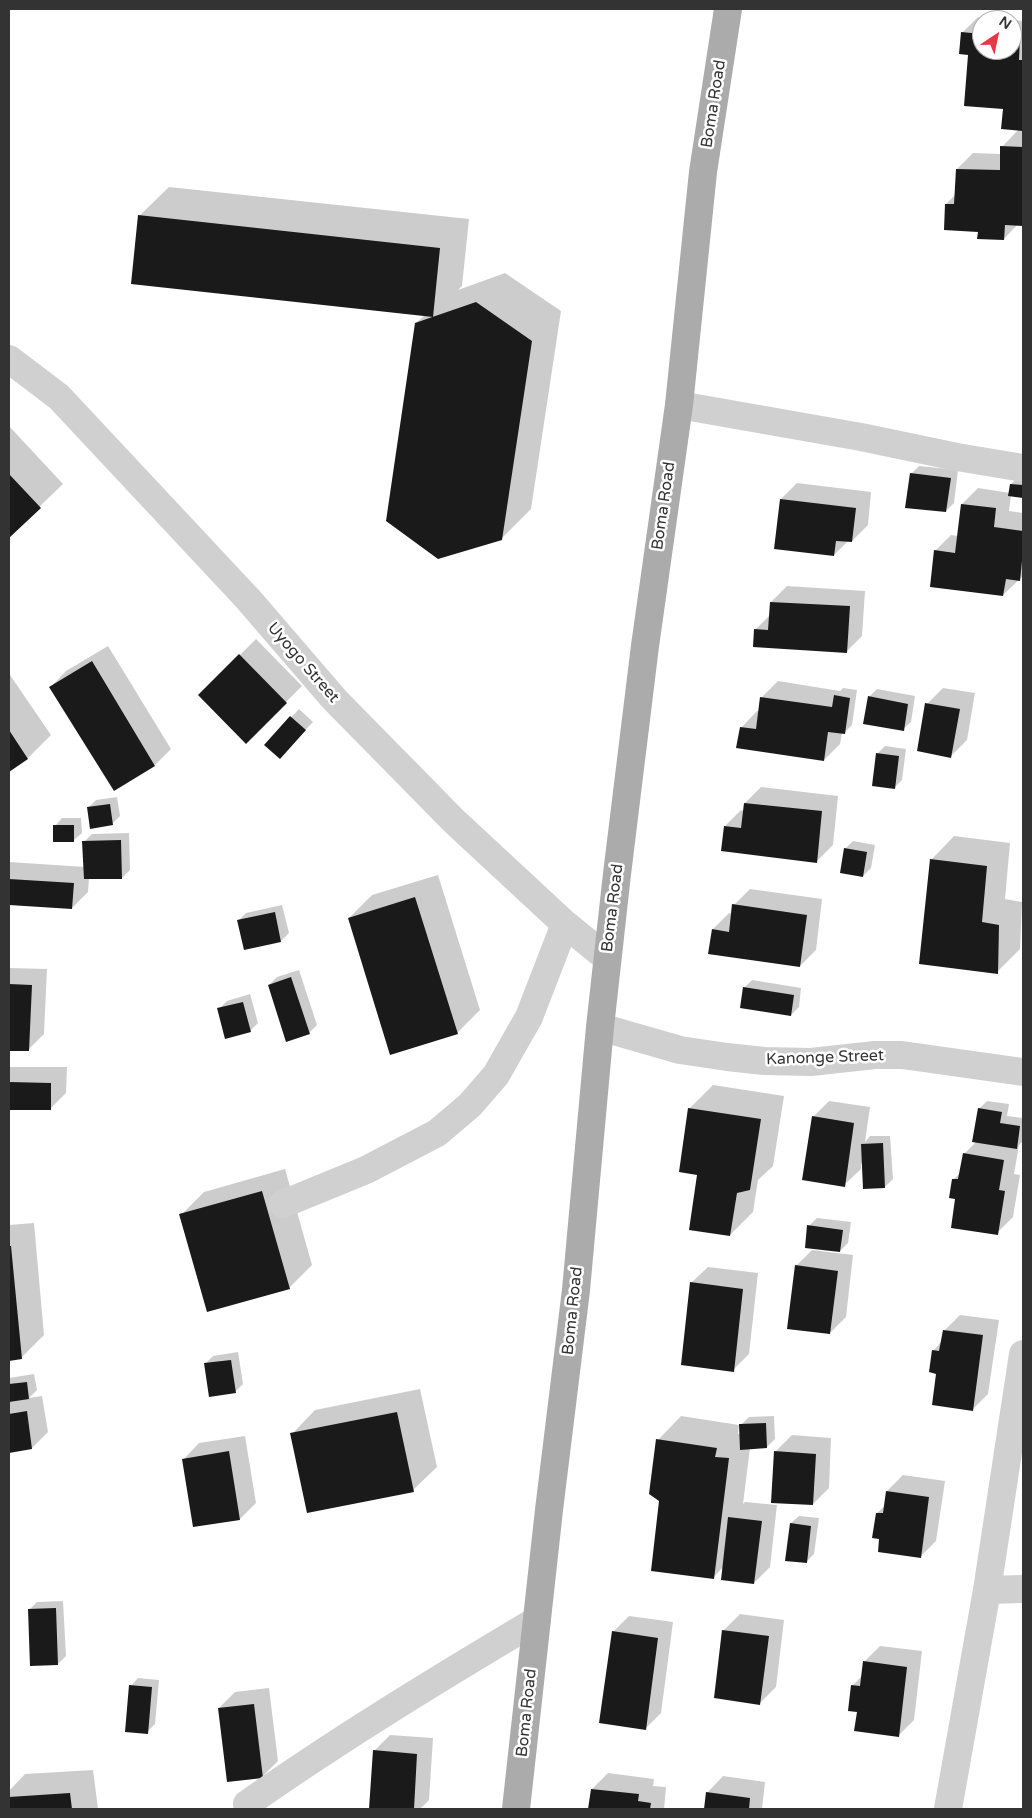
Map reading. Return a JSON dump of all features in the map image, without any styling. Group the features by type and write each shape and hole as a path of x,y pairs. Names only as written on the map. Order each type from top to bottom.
{"main road":[{"name":"Boma Road","path":"516,1809 576,1290 607,958 645,646 679,405 703,172 728,9"}],"street":[{"name":"Uyogo Street","path":"9,359 59,397 241,592 356,721 454,821 565,924 607,958"},
{"path":"679,405 1023,468"},
{"path":"283,1204 366,1170 437,1133 470,1105 496,1075 529,1017 565,924"},
{"name":"Kanonge Street","path":"600,1027 680,1050 764,1061 811,1062 875,1055 902,1055 1023,1072"},
{"path":"948,1809 987,1590 1023,1354"},
{"path":"987,1590 1023,1589"},
{"path":"247,1804 306,1762 362,1726 537,1620"}],"building":[{"path":"961,32 972,33 972,60 1023,60 1023,131 1001,129 1003,109 964,106 968,55 959,54"},
{"path":"1000,146 1023,147 1023,226 1005,225 1004,240 977,239 978,232 944,230 945,204 954,204 956,169 1000,170"},
{"path":"138,215 440,248 433,317 131,284"},
{"path":"476,302 532,341 502,540 438,559 386,521 415,323"},
{"path":"910,473 951,478 946,512 905,508"},
{"path":"9,474 41,508 9,538"},
{"path":"1010,484 1023,485 1023,498 1008,496"},
{"path":"780,499 856,508 852,542 836,541 834,556 774,549"},
{"path":"961,504 996,508 994,527 1023,531 1020,581 1006,579 1003,596 930,587 934,550 955,553"},
{"path":"770,602 850,606 847,653 753,647 754,629 768,630"},
{"path":"239,654 287,703 246,744 198,695"},
{"path":"92,661 155,766 114,791 49,687"},
{"path":"834,695 850,698 845,734 828,732 824,761 736,748 740,727 756,729 760,697 832,707"},
{"path":"868,696 908,704 904,731 863,724"},
{"path":"925,703 960,709 951,758 917,751"},
{"path":"290,716 306,730 280,759 264,745"},
{"path":"9,730 28,759 9,772"},
{"path":"876,753 899,756 895,789 872,786"},
{"path":"744,803 822,811 817,863 721,851 724,826 741,828"},
{"path":"110,804 113,825 90,829 87,807"},
{"path":"53,825 74,825 74,842 53,842"},
{"path":"121,840 122,879 84,879 82,841"},
{"path":"844,848 867,852 863,877 840,873"},
{"path":"930,859 987,866 982,922 999,925 998,974 919,964"},
{"path":"9,879 74,883 72,909 9,905"},
{"path":"415,897 458,1034 390,1055 348,918"},
{"path":"732,904 807,915 800,967 708,954 712,929 729,932"},
{"path":"275,912 281,942 244,950 237,920"},
{"path":"291,977 310,1034 286,1042 268,985"},
{"path":"9,984 32,985 29,1051 9,1051"},
{"path":"743,987 794,995 791,1016 740,1008"},
{"path":"243,1002 251,1032 225,1039 217,1008"},
{"path":"9,1082 51,1083 51,1110 9,1110"},
{"path":"688,1108 761,1119 750,1190 737,1193 730,1236 689,1230 697,1175 679,1172"},
{"path":"978,1108 1002,1112 1000,1123 1020,1126 1017,1149 972,1142"},
{"path":"812,1116 854,1123 845,1187 802,1180"},
{"path":"883,1143 885,1188 863,1189 861,1144"},
{"path":"963,1153 1004,1160 999,1190 1005,1191 998,1235 951,1228 955,1199 949,1198 952,1179 958,1179"},
{"path":"262,1191 290,1289 207,1312 179,1214"},
{"path":"807,1225 843,1230 840,1252 805,1248"},
{"path":"9,1246 11,1246 22,1359 9,1361"},
{"path":"795,1265 838,1271 830,1334 787,1329"},
{"path":"690,1282 743,1289 734,1372 681,1365"},
{"path":"943,1330 983,1335 973,1411 932,1405 936,1374 929,1372 932,1350 939,1351"},
{"path":"231,1360 236,1393 209,1397 204,1363"},
{"path":"27,1382 29,1399 9,1402 9,1384"},
{"path":"27,1411 32,1449 9,1453 9,1414"},
{"path":"397,1412 414,1492 307,1513 290,1433"},
{"path":"766,1423 767,1448 740,1450 739,1424"},
{"path":"656,1439 717,1448 715,1457 729,1458 714,1579 651,1571 659,1501 649,1494"},
{"path":"229,1451 240,1520 193,1527 182,1459"},
{"path":"774,1451 816,1454 813,1505 771,1503"},
{"path":"886,1491 929,1497 921,1558 878,1552 879,1539 872,1538 876,1513 883,1513"},
{"path":"728,1517 762,1521 754,1584 721,1580"},
{"path":"790,1523 811,1526 807,1563 785,1561"},
{"path":"56,1608 58,1665 30,1666 28,1609"},
{"path":"722,1630 769,1636 760,1705 714,1698"},
{"path":"612,1631 658,1638 646,1730 599,1723"},
{"path":"863,1661 907,1667 899,1737 854,1731 857,1712 848,1711 851,1685 860,1686"},
{"path":"129,1685 152,1687 148,1734 125,1732"},
{"path":"254,1704 263,1778 227,1782 218,1708"},
{"path":"373,1750 417,1754 414,1809 369,1809"},
{"path":"591,1789 639,1794 638,1801 651,1803 650,1809 588,1809"},
{"path":"706,1792 750,1798 749,1809 704,1809"},
{"path":"70,1793 72,1809 9,1809 9,1797"}]}
